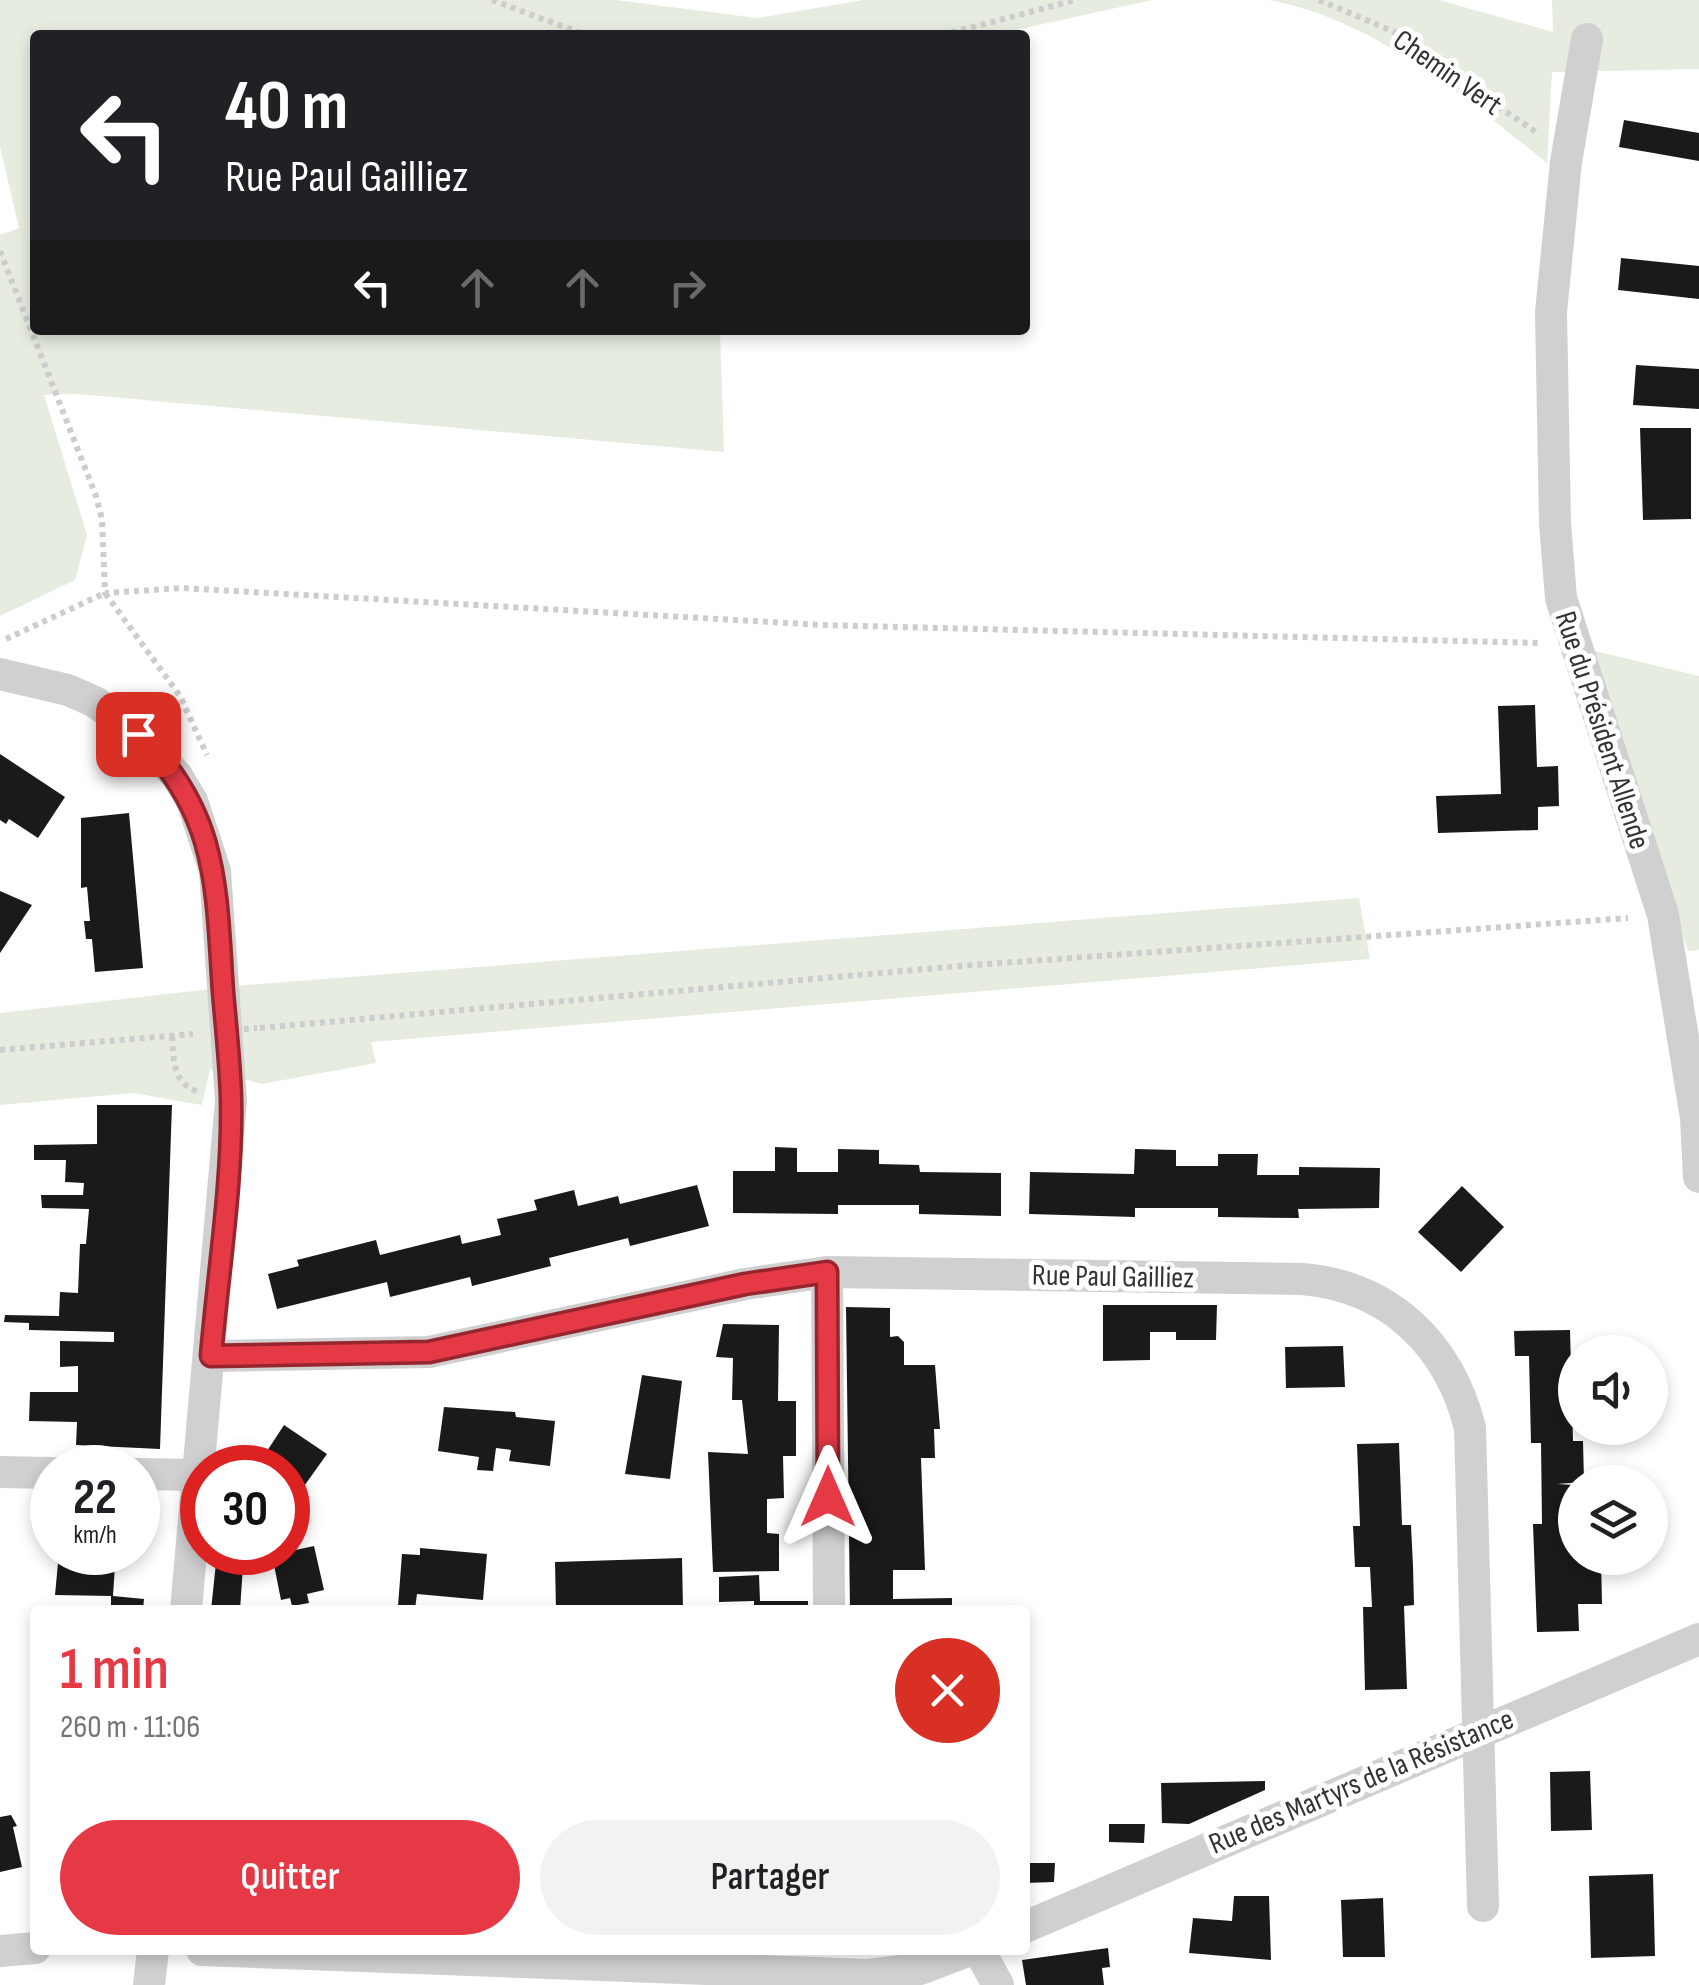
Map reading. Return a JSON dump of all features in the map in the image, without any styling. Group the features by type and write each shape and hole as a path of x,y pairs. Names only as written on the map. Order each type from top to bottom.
{"street":[{"name":"Rue du Président Allende","path":"1587,39 1566,162 1552,330 1555,523 1562,598 1572,644 1662,916 1698,1117 1699,1178"},
{"path":"0,674 40,681 95,702 138,734 177,776 202,827 215,872 232,1027 232,1101 203,1445"},
{"path":"827,1272 829,1605"},
{"name":"Rue Paul Gailliez","path":"211,1356 429,1352 745,1284 827,1272 1302,1279 1351,1287 1390,1306 1443,1359 1459,1390 1470,1428 1483,1906"},
{"path":"0,1472 30,1473"},
{"path":"187,1605 190,1575"},
{"name":"Rue des Martyrs de la Résistance","path":"1030,1925 1478,1730 1699,1639"},
{"path":"0,1950 30,1948"},
{"path":"149,1985 152,1955"},
{"path":"295,1955 702,1977 831,1962 896,1974 955,1955"},
{"path":"982,1955 998,1985"}],"path":[{"path":"492,0 573,30"},
{"path":"961,30 1076,0"},
{"name":"Chemin Vert","path":"1320,0 1406,37 1444,70 1545,138 1566,162"},
{"path":"0,251 30,328"},
{"path":"33,335 96,496 102,520 105,593 180,696 205,747 211,771"},
{"path":"0,642 105,593 182,588 822,625 1572,644"},
{"path":"0,1050 960,966 1662,916"}],"shaded area":[{"path":"0,0 616,0 757,18 863,0 1152,0 1016,30 30,30 30,335 720,335 724,452 78,394 44,395 87,535 75,580 0,616 0,235 19,228 0,147"},
{"path":"1269,0 1439,0 1553,32 1552,0 1699,0 1699,69 1552,72 1547,163 1451,88 1382,43 1345,24"},
{"path":"1587,649 1699,676 1699,950 1688,951"},
{"path":"1359,898 1370,959 371,1042 376,1063 262,1084 210,1069 202,1105 133,1093 0,1105 0,1013 247,985"}],"building":[{"path":"1624,120 1699,133 1699,161 1619,147"},
{"path":"1621,258 1699,266 1699,299 1618,290"},
{"path":"1636,365 1699,369 1699,409 1633,405"},
{"path":"1640,428 1691,428 1691,519 1643,520"},
{"path":"1535,705 1537,767 1558,766 1559,806 1538,807 1538,830 1438,833 1436,796 1501,794 1498,706"},
{"path":"0,754 65,797 38,838 9,819 6,824 0,820"},
{"path":"129,813 143,968 95,972 92,939 86,939 84,921 90,921 87,887 81,888 81,818"},
{"path":"0,891 32,905 0,953"},
{"path":"97,1105 172,1105 160,1449 160,1445 76,1445 77,1422 29,1421 30,1392 78,1392 78,1366 60,1367 60,1341 114,1342 114,1332 29,1330 29,1323 4,1322 5,1315 59,1316 60,1292 78,1293 80,1244 86,1244 89,1209 42,1208 41,1195 83,1195 84,1183 65,1182 66,1160 34,1160 34,1145 97,1144"},
{"path":"775,1147 797,1148 797,1172 838,1172 838,1149 879,1150 879,1164 919,1165 920,1172 1001,1173 1001,1216 919,1214 919,1205 838,1205 838,1214 733,1213 733,1171 775,1171"},
{"path":"1135,1149 1176,1150 1176,1166 1218,1166 1218,1154 1258,1154 1257,1175 1299,1175 1299,1167 1380,1168 1379,1208 1298,1209 1299,1218 1218,1217 1218,1208 1135,1208 1135,1217 1029,1214 1030,1172 1134,1174"},
{"path":"697,1185 709,1226 630,1246 628,1238 549,1258 551,1266 472,1286 470,1277 390,1297 387,1282 277,1309 268,1274 299,1266 297,1260 376,1240 380,1255 460,1235 462,1244 501,1235 497,1219 537,1210 534,1200 574,1190 578,1206 618,1196 620,1204"},
{"path":"1462,1186 1504,1227 1461,1272 1418,1232"},
{"path":"1103,1305 1217,1305 1216,1340 1176,1340 1176,1332 1150,1332 1150,1360 1103,1361"},
{"path":"846,1307 890,1308 890,1337 898,1336 904,1342 904,1365 935,1365 940,1429 934,1429 935,1458 921,1458 925,1570 893,1570 893,1599 952,1598 952,1605 850,1605"},
{"path":"723,1324 779,1325 778,1401 796,1401 796,1456 783,1456 784,1498 767,1499 767,1533 779,1534 779,1571 713,1572 708,1452 748,1454 742,1400 732,1400 733,1358 716,1357"},
{"path":"1570,1330 1570,1335 1558,1335 1558,1445 1583,1445 1584,1465 1558,1465 1558,1575 1601,1575 1602,1604 1578,1604 1579,1631 1537,1632 1533,1524 1542,1524 1541,1443 1531,1443 1529,1356 1515,1356 1514,1331"},
{"path":"1343,1346 1345,1387 1286,1388 1285,1347"},
{"path":"642,1375 682,1381 670,1479 625,1474"},
{"path":"444,1407 515,1412 516,1417 555,1421 550,1466 509,1461 511,1450 496,1448 493,1471 477,1470 479,1457 438,1451"},
{"path":"284,1425 327,1454 310,1478 310,1445 271,1445"},
{"path":"1399,1443 1402,1525 1411,1525 1413,1566 1414,1605 1404,1606 1407,1689 1365,1690 1363,1607 1372,1607 1370,1567 1355,1567 1353,1526 1360,1526 1357,1444"},
{"path":"314,1546 324,1590 307,1594 309,1603 292,1605 290,1598 281,1600 276,1575 310,1575 310,1547"},
{"path":"420,1548 487,1554 483,1600 417,1594 416,1605 398,1605 402,1554 420,1555"},
{"path":"682,1558 683,1605 556,1605 555,1562"},
{"path":"57,1575 114,1575 113,1596 144,1599 143,1605 111,1605 111,1596 55,1595"},
{"path":"215,1575 242,1575 240,1605 212,1605"},
{"path":"759,1575 760,1601 808,1601 808,1605 719,1602 719,1577"},
{"path":"1590,1771 1592,1830 1551,1831 1550,1772"},
{"path":"1265,1781 1265,1790 1189,1824 1162,1823 1161,1783"},
{"path":"11,1815 17,1826 13,1827 22,1867 0,1872 0,1817"},
{"path":"1109,1824 1145,1824 1144,1843 1109,1842"},
{"path":"1030,1863 1055,1863 1054,1882 1030,1883"},
{"path":"1653,1874 1655,1956 1591,1958 1589,1876"},
{"path":"1234,1896 1269,1896 1271,1960 1189,1953 1193,1918 1232,1921"},
{"path":"1383,1898 1385,1957 1343,1957 1341,1900"},
{"path":"1108,1948 1110,1967 1102,1968 1104,1985 1026,1985 1022,1960"}],"route":[{"path":"138,734 177,776 192,801 209,849 219,900 232,1101 211,1356 378,1356 429,1352 745,1284 827,1272 828,1497"}]}
